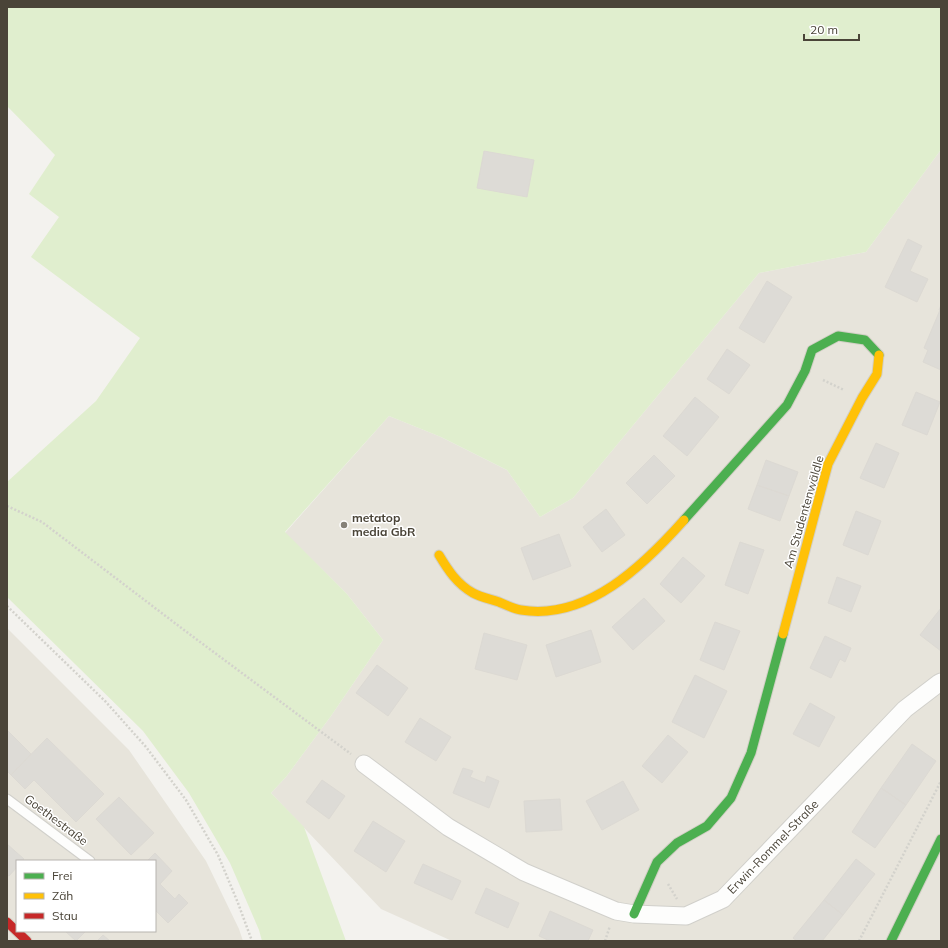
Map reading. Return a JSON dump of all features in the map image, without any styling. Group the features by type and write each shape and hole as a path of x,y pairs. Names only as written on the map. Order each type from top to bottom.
{"street":[{"name":"Am Studentenwäldle","path":"439,555 451,575 473,593 521,610 551,611 568,608 621,581 664,543 762,435 787,405 805,371 812,350 838,336 865,340 879,355 877,374 862,398 828,464 751,753 732,798 707,826 677,843 657,862 634,914"},
{"name":"Erwin-Rommel-Straße","path":"364,764 448,827 524,872 616,911 634,914 686,916 723,899 905,709 941,682"},
{"path":"891,941 941,838"},
{"path":"7,922 16,931"},
{"path":"18,932 27,941"}],"lane":[{"name":"Goethestraße","path":"7,799 89,860"}],"path":[{"path":"805,371 862,398"},
{"path":"7,506 42,522 364,764"},
{"path":"7,606 106,702 146,747 181,794 218,855 252,941"},
{"path":"859,941 941,781"},
{"path":"657,862 686,916"}],"shaded area":[{"path":"940,151 941,941 452,941 381,909 271,793 286,777 331,716 383,640 347,594 285,533 389,416 441,437 507,470 540,517 573,498 759,273 866,252"},
{"path":"7,628 129,750 206,861 239,929 243,941 7,941"}],"green space":[{"path":"7,7 941,7 941,151 866,252 759,273 573,498 540,517 507,470 441,437 389,416 285,532 347,594 383,640 331,716 286,777 271,793 304,827 346,941 262,941 259,930 230,863 189,793 143,731 7,597 7,482 96,401 140,338 31,257 59,217 29,194 55,155 7,106"}],"building":[{"path":"484,151 534,160 527,197 477,188"},
{"path":"908,239 922,246 910,271 928,279 917,302 885,287"},
{"path":"767,281 792,297 764,343 739,328"},
{"path":"941,305 941,370 923,362 928,350 924,348"},
{"path":"727,349 750,365 729,394 707,379"},
{"path":"916,392 940,402 927,435 902,425"},
{"path":"695,397 719,417 687,456 663,436"},
{"path":"876,443 899,453 884,488 860,478"},
{"path":"654,455 675,476 647,504 626,483"},
{"path":"766,460 798,472 789,496 757,485"},
{"path":"757,485 789,496 780,521 748,509"},
{"path":"606,509 625,535 602,552 583,527"},
{"path":"856,511 881,521 868,555 843,545"},
{"path":"559,534 571,566 533,580 521,548"},
{"path":"740,542 764,550 748,594 725,585"},
{"path":"683,557 705,576 681,603 660,584"},
{"path":"837,577 861,586 851,612 828,603"},
{"path":"644,598 665,621 633,650 612,627"},
{"path":"941,608 941,651 920,635"},
{"path":"715,622 740,631 724,670 700,660"},
{"path":"591,630 601,662 556,677 546,645"},
{"path":"484,633 527,645 517,680 475,669"},
{"path":"825,636 851,648 845,662 840,659 831,678 810,668"},
{"path":"377,665 408,688 388,716 356,693"},
{"path":"695,675 727,691 704,738 672,722"},
{"path":"810,703 835,717 819,747 793,734"},
{"path":"420,718 451,737 436,761 405,742"},
{"path":"7,730 31,754 11,775 7,771"},
{"path":"668,735 688,752 662,783 642,766"},
{"path":"47,738 104,794 76,822 34,780 25,789 11,775"},
{"path":"912,744 936,761 906,805 881,788"},
{"path":"463,768 473,771 470,777 485,783 487,776 499,781 489,808 453,793"},
{"path":"322,780 345,796 329,819 306,802"},
{"path":"623,781 639,810 602,830 586,801"},
{"path":"881,788 906,805 875,848 852,832"},
{"path":"119,797 154,833 131,855 96,819"},
{"path":"560,799 562,830 526,832 524,801"},
{"path":"373,821 405,841 386,872 354,851"},
{"path":"7,844 24,859 16,860 16,868 9,876 7,875"},
{"path":"155,853 172,871 160,884 175,899 179,894 188,903 168,923 156,911 156,860 148,860"},
{"path":"856,859 875,874 843,915 824,900"},
{"path":"423,864 461,881 452,900 414,883"},
{"path":"486,888 519,903 508,928 475,913"},
{"path":"824,900 843,915 822,941 797,941 793,938"},
{"path":"550,911 593,930 588,941 550,941 539,936"},
{"path":"66,932 85,932 76,941"},
{"path":"103,935 110,941 97,941"}],"traffic: fast":[{"path":"684,520 787,405 805,371 812,350 838,336 865,340 879,355"},
{"path":"634,914 657,862 677,843 707,826 731,798 751,753 783,634"},
{"path":"891,941 941,839"}],"traffic: slow":[{"path":"783,634 828,464 862,398 877,374 879,355"},
{"path":"439,555 449,571 462,585 473,593 521,610 545,611 569,607 591,598 612,586 651,555 684,520"}],"traffic: jam":[{"path":"7,922 16,931"},
{"path":"18,932 27,941"}],"place":[{"name":"metatop media GbR","path":"344,525"}]}
